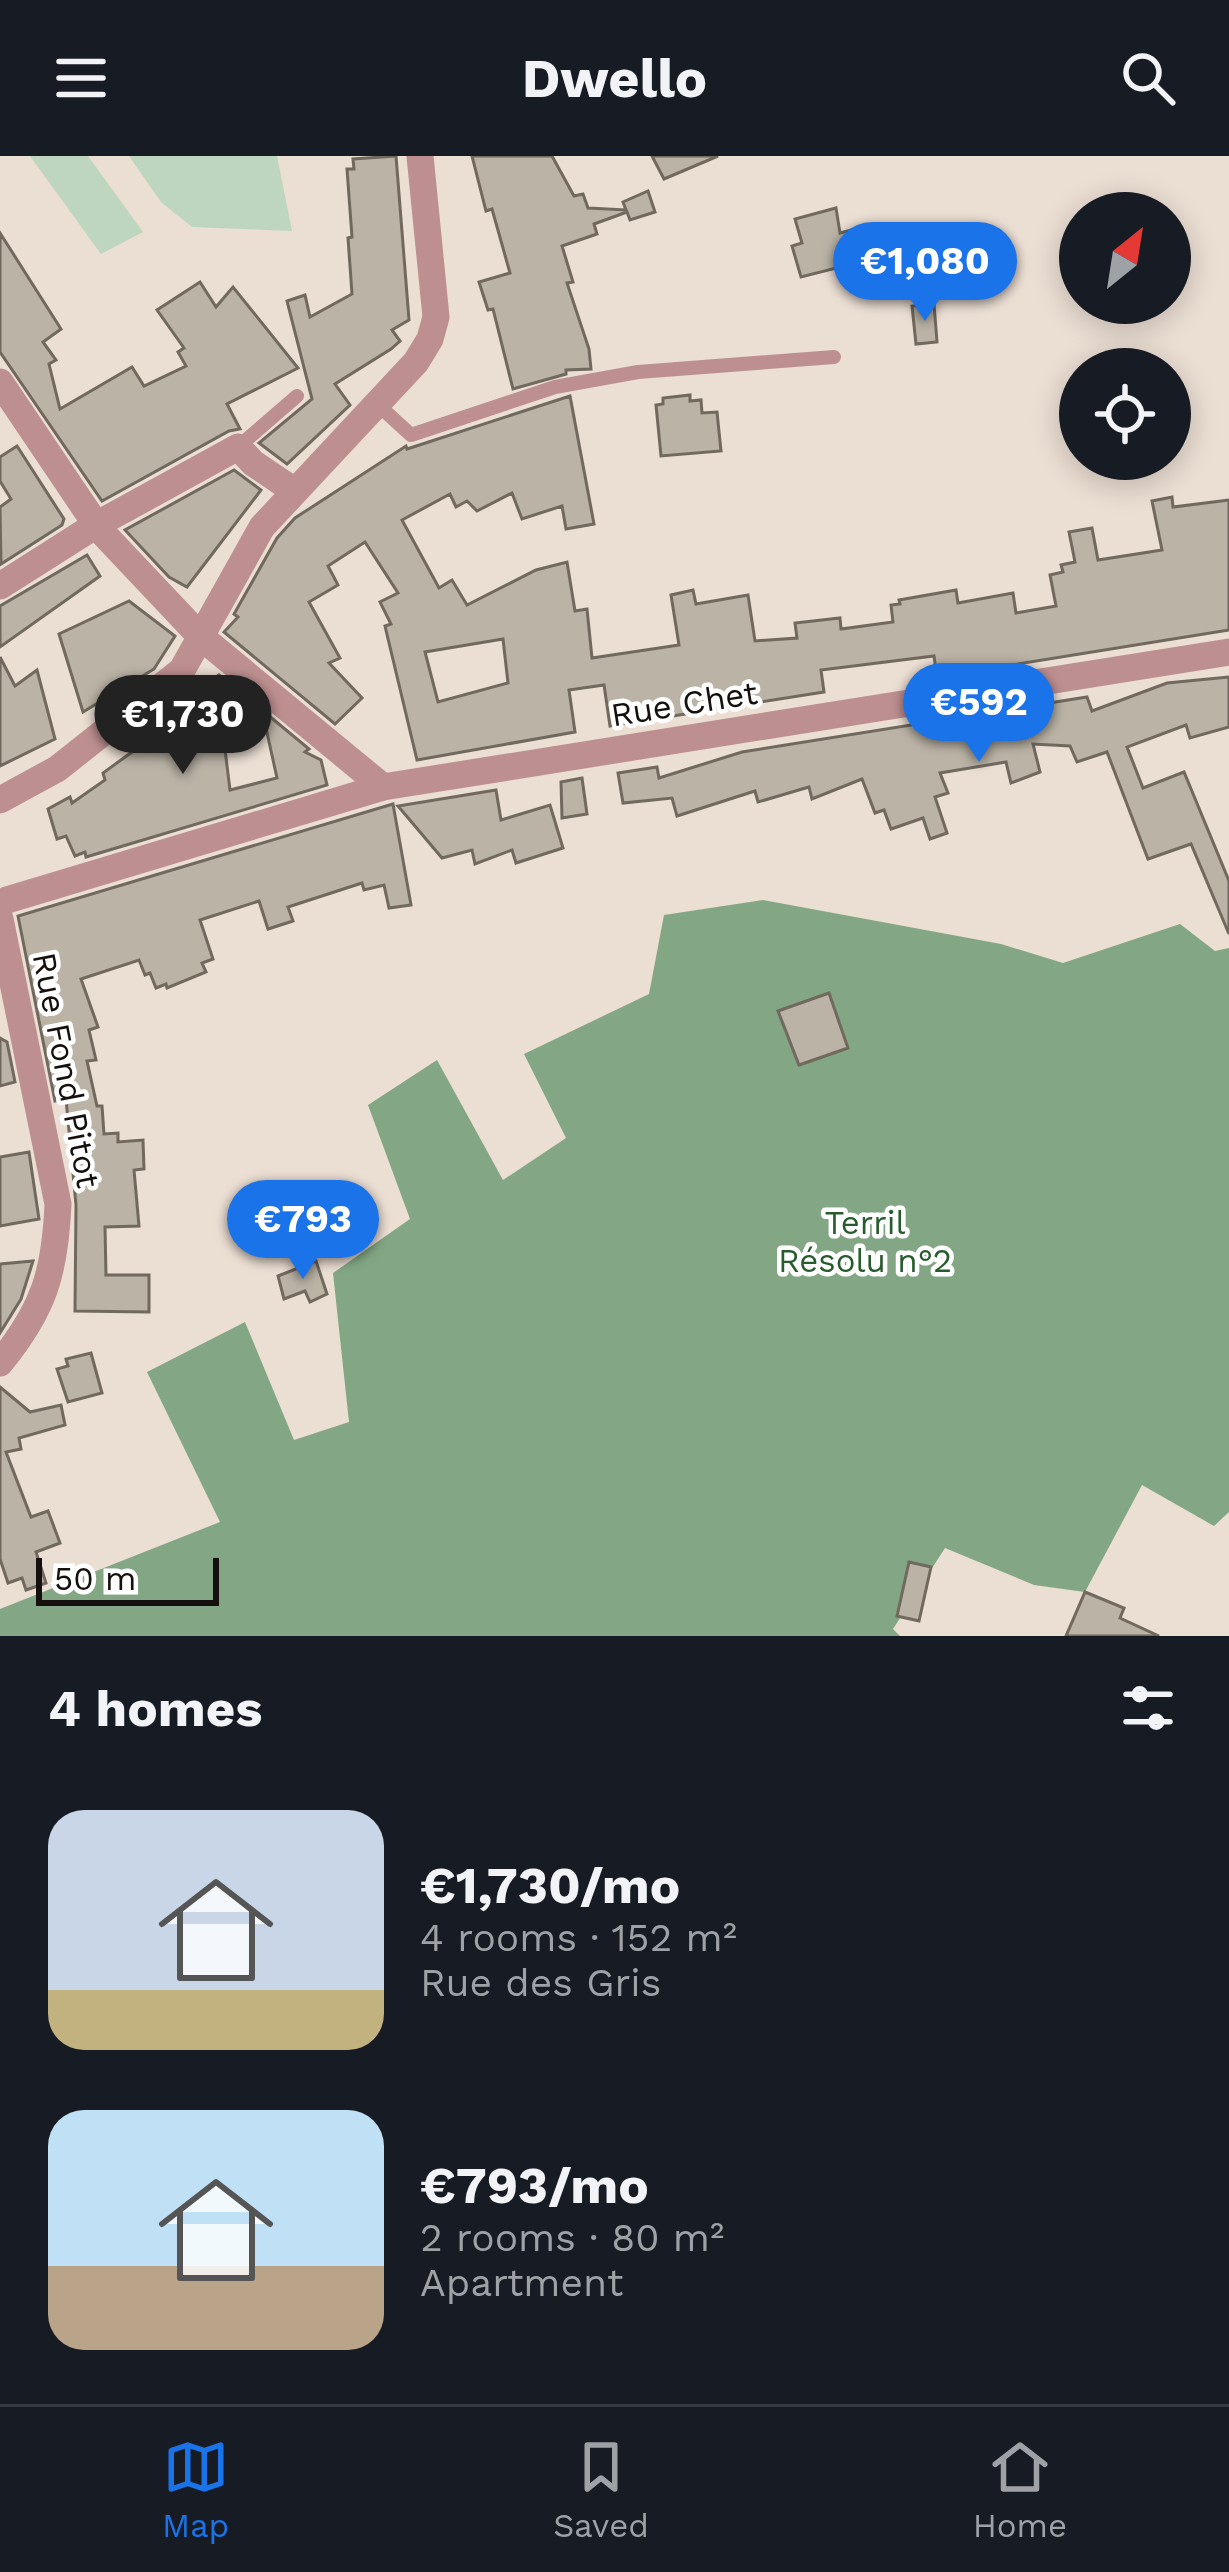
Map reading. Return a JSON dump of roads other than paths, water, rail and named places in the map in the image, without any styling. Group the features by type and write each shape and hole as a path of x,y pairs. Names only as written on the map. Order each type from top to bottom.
{"street":[{"path":"0,800 57,769 182,670 262,527 416,362 430,339 436,316 420,156"},
{"path":"0,382 95,525 202,637 383,787"},
{"path":"0,586 95,525 238,447 292,490"},
{"name":"Rue Chet","path":"2,901 383,787 1229,652"},
{"name":"Rue Fond Pitot","path":"0,1364 29,1328 47,1290 56,1250 58,1204 2,901"}],"lane":[{"path":"376,403 411,435 555,387 638,372 834,357"},
{"path":"238,447 298,396"}],"park label":[{"name":"Terril Résolu n°2","path":"865,1241"}]}
